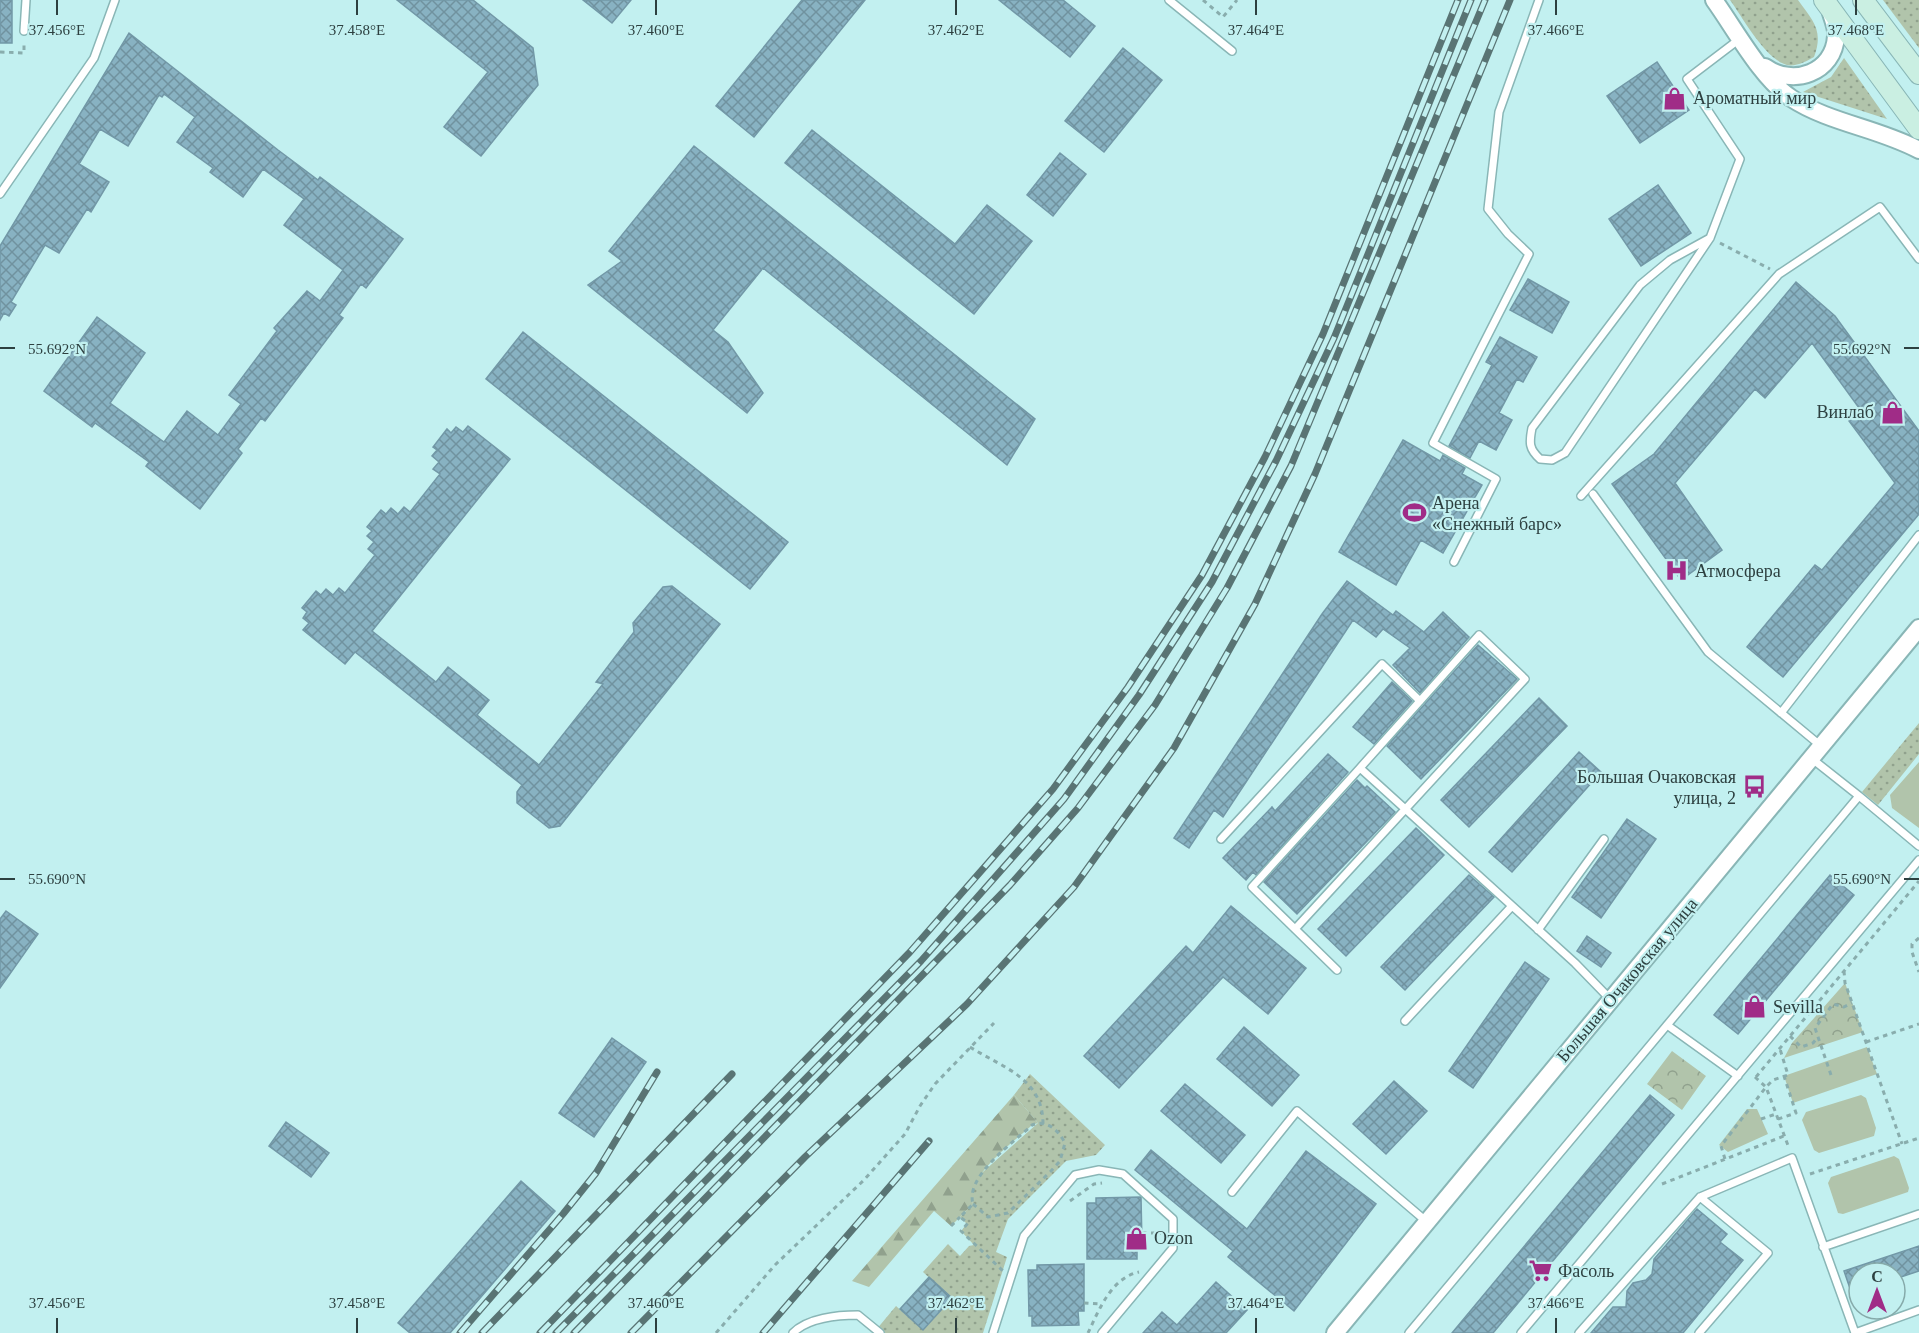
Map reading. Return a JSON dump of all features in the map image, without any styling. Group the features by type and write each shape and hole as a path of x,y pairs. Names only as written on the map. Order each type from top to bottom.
{"main road":[{"path":"1863,0 1919,74"},
{"path":"1827,3 1919,129"}],"street":[{"path":"1714,0 1759,63 1789,96 1813,110 1894,136 1919,150"},
{"path":"1759,63 1774,74 1791,78 1810,74 1826,64 1833,52 1837,33 1827,3"},
{"name":"Большая Очаковская улица","path":"1335,1333 1919,628"}],"lane":[{"path":"24,31 26,0"},
{"path":"0,194 94,58 115,0"},
{"path":"1169,0 1232,51"},
{"path":"1454,562 1496,479 1433,442 1529,254 1508,234 1488,209 1499,111 1539,0"},
{"path":"1710,238 1670,260 1640,285 1532,428 1529,442 1532,451 1540,459 1552,460 1565,453 1710,238 1740,159 1687,79 1733,44"},
{"path":"1581,496 1779,274 1880,207 1919,259"},
{"path":"1593,494 1702,646 1781,713 1859,796 1919,846"},
{"path":"1781,713 1919,535"},
{"path":"1295,929 1407,811 1525,679 1479,635 1252,887 1295,929 1337,970"},
{"path":"1221,839 1382,664 1420,701"},
{"path":"1360,768 1538,930 1611,1000"},
{"path":"1409,1333 1859,796"},
{"path":"1538,930 1605,839"},
{"path":"1521,1333 1919,860"},
{"path":"1405,1021 1512,906"},
{"path":"1667,1025 1738,1076"},
{"path":"1232,1192 1296,1111 1427,1222"},
{"path":"1579,1333 1700,1197 1792,1158 1855,1333 1919,1310"},
{"path":"993,1333 1024,1236 1075,1175 1100,1170 1123,1174 1173,1219 1173,1248 1102,1333"},
{"path":"1699,1333 1768,1253 1700,1197"},
{"path":"1823,1247 1919,1214"},
{"path":"793,1333 801,1325 845,1315 858,1315 880,1333"}],"path":[{"path":"1203,0 1224,17 1237,0"},
{"path":"0,52 24,53 24,31"},
{"path":"1710,238 1779,274"},
{"path":"1756,1077 1919,880"},
{"path":"1919,938 1912,944 1912,952 1919,972"},
{"path":"1844,971 1852,1004 1902,1144"},
{"path":"1831,1075 1815,1028 1833,1005 1844,1007 1852,1004"},
{"path":"716,1333 775,1265 864,1180 905,1134 935,1084 994,1023"},
{"path":"1866,1042 1919,1024"},
{"path":"1790,1036 1801,1047 1813,1043 1818,1037"},
{"path":"970,1047 992,1061 1009,1067 1040,1097 1043,1124"},
{"path":"1725,1159 1721,1146 1766,1087 1773,1080 1788,1075 1780,1048"},
{"path":"1745,1067 1766,1087 1792,1158"},
{"path":"1778,1119 1796,1113 1784,1076"},
{"path":"1761,1119 1776,1114"},
{"path":"1043,1124 1059,1132 1065,1143 1060,1161 1008,1213 999,1217 988,1217 973,1204 970,1193 975,1179 1032,1125 1043,1124"},
{"path":"1660,1184 1784,1136"},
{"path":"1800,1178 1919,1138"},
{"path":"1061,1203 1070,1201 1094,1184 1107,1183"},
{"path":"951,1226 973,1204"},
{"path":"960,1217 968,1224 961,1232 1011,1278"},
{"path":"1142,1233 1161,1231 1161,1242"},
{"path":"1088,1333 1102,1304 1124,1276 1141,1272"},
{"path":"1084,1303 1102,1304"}],"green space":[{"path":"1730,0 1798,0 1812,20 1817,33 1817,48 1814,57 1794,65 1787,65 1779,61 1763,47"},
{"path":"1883,0 1919,0 1919,48"},
{"path":"1844,58 1887,119 1803,92 1831,77"},
{"path":"1919,723 1919,754 1878,805 1862,792"},
{"path":"1919,762 1919,828 1892,808 1890,795"},
{"path":"1845,983 1863,1032 1784,1058 1792,1043"},
{"path":"1867,1047 1877,1074 1793,1103 1784,1076"},
{"path":"1672,1051 1706,1076 1682,1110 1647,1084"},
{"path":"1030,1074 1105,1145 1096,1155 1066,1161 1008,1219 996,1252 1007,1257 983,1333 880,1333 876,1330 896,1306 923,1330 952,1299 923,1272 948,1244 960,1256 969,1246 974,1245 961,1231 967,1224 960,1217 973,1204 970,1193 975,1179 1038,1123 1014,1095"},
{"path":"1014,1095 1038,1123 1032,1125 983,1171 972,1193 973,1204 951,1226 934,1211 869,1287 852,1281"},
{"path":"1861,1095 1866,1098 1876,1128 1874,1136 1819,1153 1814,1150 1802,1120 1806,1112"},
{"path":"1747,1109 1757,1109 1768,1134 1728,1152 1719,1145"},
{"path":"1894,1156 1899,1159 1909,1188 1908,1192 1843,1214 1838,1213 1828,1183 1831,1177"}],"building":[{"path":"0,0 12,0 12,43 0,43"},
{"path":"397,0 473,0 533,48 538,85 481,156 444,127 488,72"},
{"path":"583,0 631,0 612,23"},
{"path":"802,0 865,0 754,137 716,106"},
{"path":"999,0 1063,0 1095,26 1070,57"},
{"path":"129,33 278,150 318,180 320,177 403,239 366,288 361,284 339,315 343,318 265,421 261,418 238,449 242,453 200,509 146,466 149,462 95,423 92,427 44,391 97,317 145,353 110,403 164,442 187,411 218,435 241,404 229,395 277,331 274,328 307,291 320,301 343,270 284,225 304,199 263,169 243,197 210,172 213,168 177,142 195,117 164,94 162,97 159,95 128,146 100,129 79,164 109,182 91,212 87,209 59,253 45,245 11,302 16,305 9,316 4,313 0,320 0,246"},
{"path":"1123,48 1162,80 1104,152 1065,121"},
{"path":"1657,62 1689,110 1640,143 1607,96"},
{"path":"812,130 955,244 987,205 1032,241 974,314 785,163"},
{"path":"694,146 1035,419 1007,465 763,268 713,330 728,342 763,393 747,413 588,285 622,261 609,251"},
{"path":"1060,153 1086,174 1053,216 1027,195"},
{"path":"1658,185 1691,233 1641,266 1609,219"},
{"path":"1528,279 1569,302 1552,333 1510,310"},
{"path":"1796,282 1835,316 1919,431 1919,514 1783,677 1747,647 1815,565 1822,570 1895,483 1849,421 1862,412 1812,343 1765,398 1755,389 1675,483 1722,550 1681,580 1612,484 1654,454"},
{"path":"523,332 788,542 750,589 486,379"},
{"path":"1500,337 1537,357 1523,382 1517,379 1499,413 1512,420 1496,450 1479,441 1470,458 1449,446 1492,365 1486,362"},
{"path":"468,426 510,459 372,631 436,682 448,667 489,700 477,715 539,765 603,684 596,682 634,632 633,623 663,587 672,586 720,624 560,826 549,828 517,803 517,792 522,785 355,652 345,664 303,630 309,623 303,618 307,612 302,608 316,591 321,595 326,589 333,595 339,588 345,593 375,555 368,549 374,542 367,536 372,531 367,527 381,510 386,514 391,508 398,514 404,507 410,512 440,474 433,469 439,462 432,456 437,450 433,447 447,429 451,433 456,427 463,432"},
{"name":"Арена «Снежный барс»","path":"1403,440 1440,461 1443,455 1465,468 1462,474 1482,485 1443,553 1421,540 1396,585 1339,552"},
{"path":"1347,581 1393,615 1396,611 1424,632 1443,612 1469,637 1420,693 1393,665 1410,648 1383,629 1376,637 1353,620 1223,817 1214,810 1189,848 1174,838 1322,614"},
{"path":"1478,645 1517,679 1421,779 1387,746"},
{"path":"1392,682 1412,701 1374,744 1353,727"},
{"path":"1539,698 1567,726 1469,827 1441,800"},
{"path":"1579,752 1601,772 1512,872 1489,852"},
{"path":"1328,754 1348,772 1256,875 1253,872 1246,880 1223,858 1272,807 1275,811"},
{"path":"1357,780 1365,788 1367,786 1395,812 1297,914 1264,882"},
{"path":"1627,819 1656,839 1601,918 1572,897"},
{"path":"1416,828 1444,855 1346,956 1318,929"},
{"path":"1469,875 1494,897 1405,990 1381,967"},
{"path":"1830,875 1854,895 1738,1034 1714,1015"},
{"path":"1231,906 1306,968 1268,1014 1223,977 1119,1088 1084,1056 1186,946 1193,953"},
{"path":"6,911 38,934 0,988 0,919"},
{"path":"1587,936 1611,953 1601,967 1577,951"},
{"path":"1525,962 1549,979 1473,1088 1449,1071"},
{"path":"1244,1027 1299,1075 1272,1106 1217,1059"},
{"path":"612,1038 646,1062 594,1137 559,1113"},
{"path":"1394,1081 1427,1111 1386,1154 1353,1124"},
{"path":"1185,1084 1245,1135 1221,1163 1161,1111"},
{"path":"1650,1095 1674,1115 1493,1333 1452,1333"},
{"path":"286,1122 329,1153 311,1177 269,1146"},
{"path":"1151,1150 1247,1229 1306,1151 1376,1204 1294,1311 1228,1257 1233,1251 1135,1170"},
{"path":"521,1181 555,1211 450,1333 410,1333 398,1323"},
{"path":"1141,1197 1142,1244 1137,1244 1137,1259 1087,1259 1087,1203 1096,1203 1096,1198"},
{"path":"1697,1209 1727,1234 1720,1242 1743,1260 1683,1333 1591,1333 1613,1307 1626,1307 1627,1291 1633,1283 1646,1280 1652,1274 1654,1259"},
{"path":"1919,1246 1919,1271 1907,1275 1907,1261 1874,1261"},
{"path":"1084,1264 1084,1311 1078,1311 1079,1325 1032,1326 1032,1316 1029,1316 1028,1270 1037,1270 1037,1265"},
{"path":"929,1277 952,1298 923,1330 900,1309"},
{"path":"1216,1282 1247,1310 1226,1333 1143,1333 1162,1312 1177,1325"}],"railway":[{"path":"540,1333 910,952 1053,789 1128,687 1202,575 1265,457 1323,334 1458,0"},
{"path":"556,1333 921,961 1064,799 1139,695 1212,582 1276,461 1334,338 1471,0"},
{"path":"574,1333 1010,885 1078,808 1155,705 1227,588 1291,466 1485,0"},
{"path":"631,1333 805,1157 967,1004 1074,887 1174,748 1255,604 1315,474 1510,0"},
{"path":"460,1333 596,1173 657,1072"},
{"path":"482,1333 732,1074"},
{"path":"763,1333 929,1141"}],"place":[{"name":"Ароматный мир","path":"1675,98"},
{"name":"Винлаб","path":"1892,412"},
{"name":"Арена «Снежный барс»","path":"1414,513"},
{"name":"Атмосфера","path":"1677,571"},
{"name":"Большая Очаковская улица, 2","path":"1754,787"},
{"name":"Sevilla","path":"1755,1007"},
{"name":"Ozon","path":"1136,1238"},
{"name":"Фасоль","path":"1540,1271"}]}
